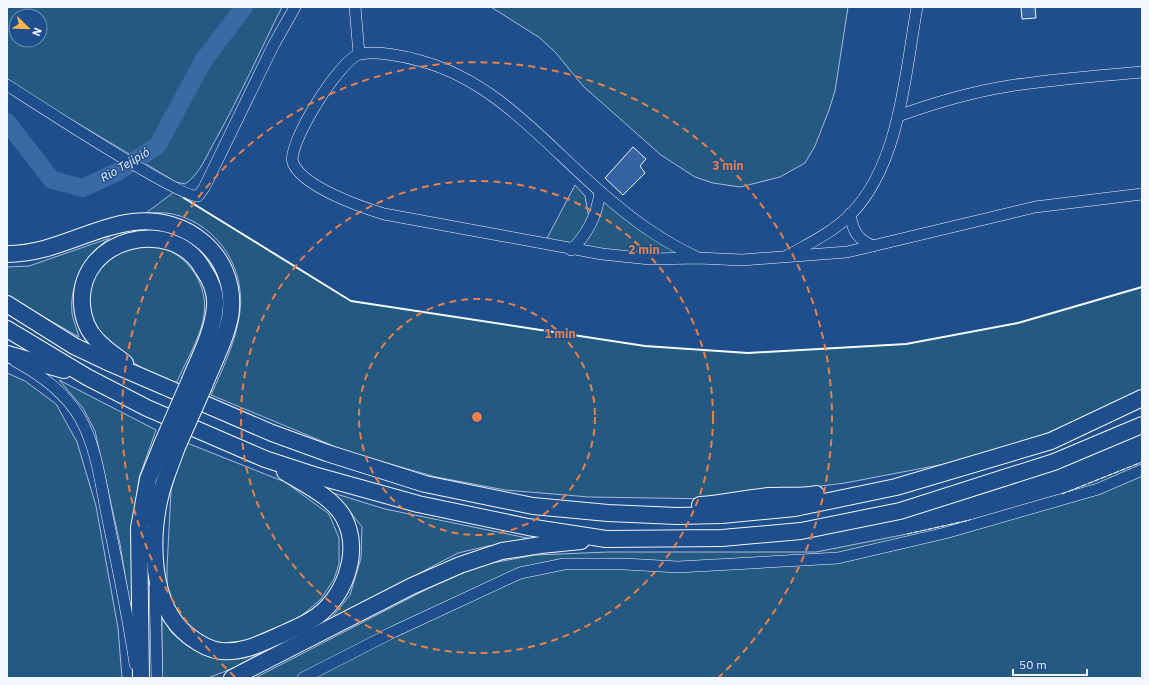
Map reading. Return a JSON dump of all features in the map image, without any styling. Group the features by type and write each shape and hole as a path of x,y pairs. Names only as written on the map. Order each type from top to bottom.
{"highway":[{"path":"7,254 24,254 57,247 107,228 133,222 162,222 188,232 209,246 220,259 229,280 231,294 229,323 197,383 170,445 148,479 139,528 141,678"},
{"path":"155,383 96,340 84,321 82,295 86,276 101,255 112,247 134,239 160,239 184,247 199,261 211,282 215,304 211,330 197,383"},
{"path":"7,304 74,346 272,434 327,454 425,484 533,506 584,511 719,504 768,496 803,496 946,472 1050,442 1142,398"},
{"path":"7,329 87,377 146,408 265,459 317,476 418,504 528,527 606,539"},
{"path":"7,354 87,377"},
{"path":"232,678 412,586 460,565 502,551 541,545 606,539 722,538 801,531 900,511 1054,462 1142,425"},
{"path":"170,445 164,482 157,511 155,532 155,576 167,610 181,630 200,645 220,651 240,651 265,642 312,620 330,605 344,582 351,559 351,536 343,516 327,499 265,459"}],"street":[{"path":"7,86 118,155 195,197 202,193 273,46 295,7"},
{"path":"355,7 359,54"},
{"path":"784,257 830,231 850,214 872,187 883,166 898,116 917,7"},
{"path":"698,258 656,236 600,192 509,108 482,88 452,72 422,61 391,55 359,54 346,64 315,106 292,154 293,163 297,170 312,183 334,196 360,207 384,214 571,250 630,258 666,260 698,258 742,260 847,252 1035,207 1142,194"},
{"path":"898,116 972,93 1008,86 1049,80 1142,72"},
{"path":"571,250 585,235 594,218 600,192"},
{"path":"850,214 856,235 862,241 873,246"},
{"path":"7,357 45,379 64,396 80,418 90,442 99,473 120,578 136,678"},
{"path":"303,678 393,632 520,573 564,564 624,564 678,567 838,558 945,533 1090,491 1142,470"},
{"path":"155,576 157,678"}],"shaded area":[{"path":"7,7 282,7 206,158 191,180 185,184 176,182 7,81"},
{"path":"491,7 848,7 835,91 815,146 805,163 780,177 740,187 713,183 695,177 661,155 583,86 556,53 540,38"},
{"path":"575,185 585,196 589,218 572,244 545,242"},
{"path":"174,192 351,301 645,346 748,353 906,344 1018,323 1142,287 1142,392 1043,435 955,462 845,483 717,499 589,497 505,490 436,477 348,452 211,395 227,358 237,328 241,301 239,284 227,253 217,240 204,228 190,220 173,214 146,213"},
{"path":"600,197 698,258 596,250 578,243"},
{"path":"110,238 94,252 87,261 76,281 73,291 72,313 79,337 7,296 7,267 29,266"},
{"path":"135,245 156,245 182,259 198,278 202,290 204,315 201,328 176,384 142,368 103,343 90,323 87,300 96,272 114,255"},
{"path":"7,373 25,381 56,404 77,442 96,506 118,628 122,678 7,678"},
{"path":"59,380 156,430 139,478 132,535 133,624 120,544 95,431 83,408"},
{"path":"187,443 285,482 329,514 339,538 339,564 334,579 321,599 300,617 247,640 228,646 197,639 179,619 167,586 167,568 171,491 179,461"},
{"path":"1142,462 1142,678 255,678 429,588 481,565 535,555 608,552 816,552 1029,507"},
{"path":"317,488 385,509 537,540 488,546 458,553 330,620 350,595 361,558 362,527 348,509"},
{"path":"162,615 171,632 187,646 206,654 238,659 261,653 231,669 208,678 162,678"}],"building":[{"path":"1021,7 1035,7 1036,18 1022,19"},
{"path":"633,147 646,159 640,166 645,173 623,195 605,178"}],"waterway":[{"name":"Rio Tejipió","path":"7,122 52,180 83,188 119,171 158,145 203,61 244,7"}],"fence":[{"path":"1062,494 1142,462"},
{"path":"907,534 970,520"}],"wall":[{"path":"184,198 351,301 645,346 748,353 906,344 1018,323 1142,287"}]}
